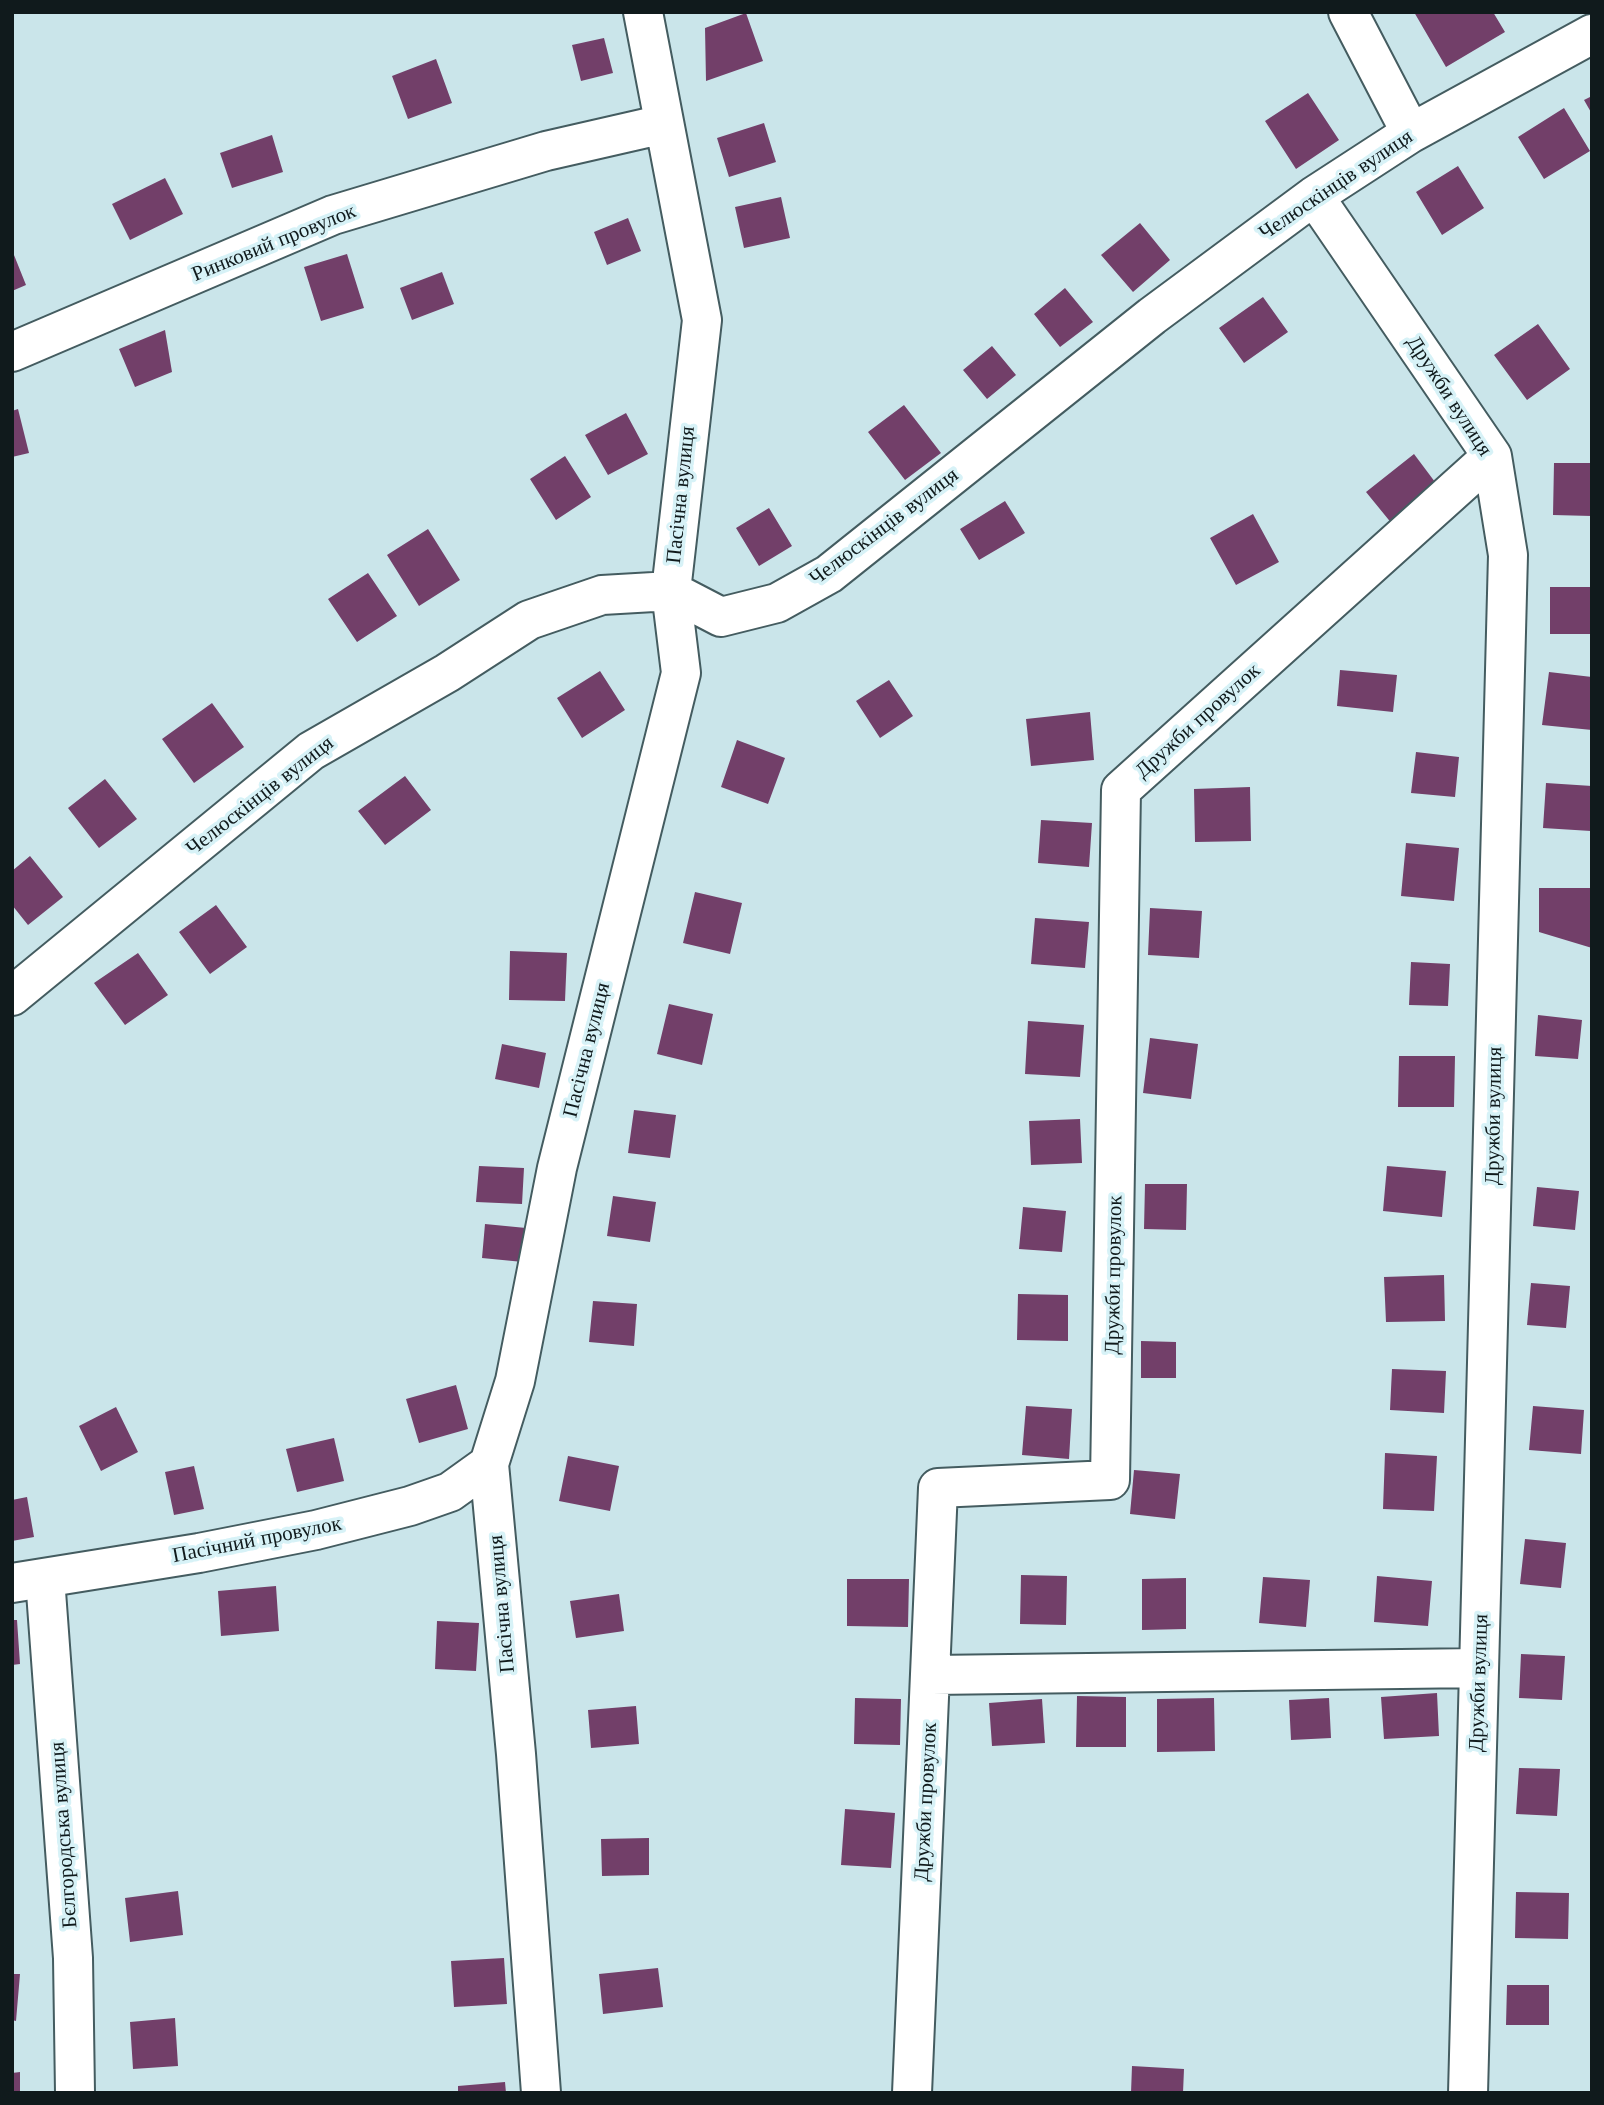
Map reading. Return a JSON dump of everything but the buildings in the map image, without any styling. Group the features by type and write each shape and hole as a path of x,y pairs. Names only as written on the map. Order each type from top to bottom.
{"street":[{"name":"Пасічна вулиця","path":"541,2093 516,1754 489,1464 515,1381 557,1168 681,673 671,591 702,320 643,12"},
{"path":"1348,12 1411,133"},
{"name":"Челюскінців вулиця","path":"12,996 312,751 447,673 529,620 602,595 671,591 721,617 777,603 829,574 1152,316 1314,196 1411,133 1592,34"},
{"name":"Ринковий провулок","path":"12,352 334,215 546,151 664,124"},
{"name":"Дружби вулиця","path":"1314,196 1492,456 1508,555 1468,2093"},
{"name":"Дружби провулок","path":"912,2093 938,1488 1110,1480 1122,790 1492,456"},
{"name":"Пасічний провулок","path":"29,1580 251,1543 397,1510 450,1492 489,1464"},
{"name":"Бєлгородська вулиця","path":"29,1580 73,1958 75,2093"},
{"path":"932,1675 1479,1668"}]}
